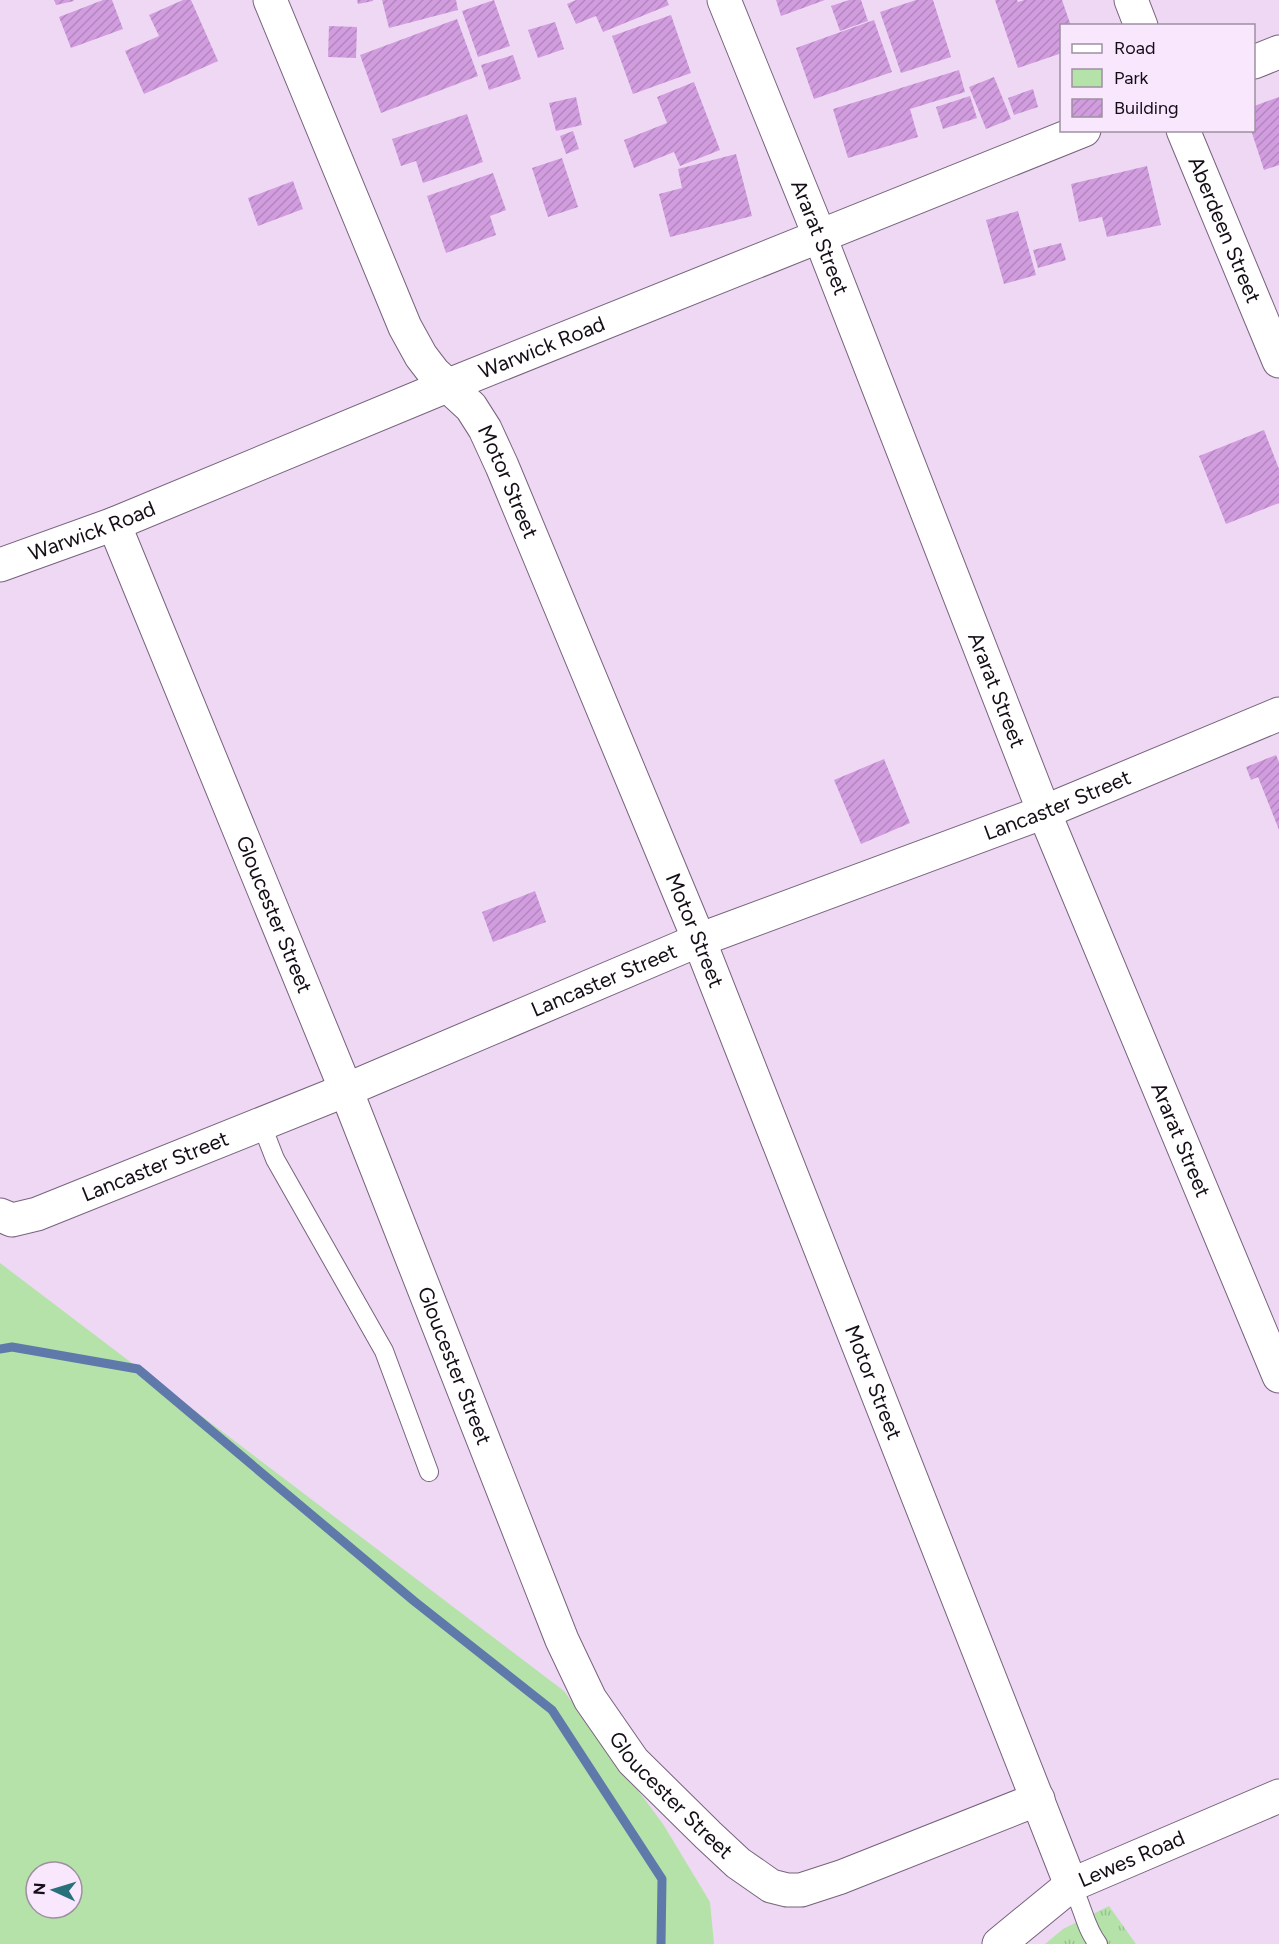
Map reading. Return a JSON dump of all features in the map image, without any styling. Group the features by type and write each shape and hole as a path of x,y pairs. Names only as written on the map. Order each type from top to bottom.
{"street":[{"name":"Motor Street","path":"270,0 405,327 421,356 434,373 471,407 485,429 502,466 699,940 1071,1885"},
{"name":"Ararat Street","path":"724,0 820,237 1044,812 1279,1376"},
{"path":"1131,0 1140,24"},
{"path":"1255,62 1279,52"},
{"name":"Warwick Road","path":"0,565 114,524 449,385 1079,132"},
{"name":"Aberdeen Street","path":"1184,132 1279,361"},
{"name":"Gloucester Street","path":"114,524 346,1089 562,1640 590,1699 633,1761 738,1863 771,1886 787,1890 801,1890 841,1877 1038,1799"},
{"name":"Lancaster Street","path":"0,1215 12,1220 37,1214 346,1089 699,940 1044,812 1279,714"},
{"name":"Lewes Road","path":"999,1944 1071,1885 1279,1796"}],"lane":[{"path":"261,1124 275,1159 384,1351 429,1472"},
{"path":"1071,1885 1078,1896 1089,1933 1098,1944"}],"green space":[{"path":"0,1263 564,1691 663,1824 710,1902 714,1944 0,1944"},
{"path":"1109,1906 1136,1944 1045,1944 1063,1929"}],"building":[{"path":"54,0 73,0 74,1 56,5"},
{"path":"103,0 112,0 123,29 71,48 59,17"},
{"path":"183,0 191,0 218,61 144,94 125,51 159,36 149,15"},
{"path":"357,0 373,0 373,1 358,4"},
{"path":"382,0 456,0 458,10 389,28"},
{"path":"494,0 510,46 478,57 462,11"},
{"path":"576,0 667,0 669,5 603,32 596,16 576,24 567,4"},
{"path":"776,0 825,0 781,16"},
{"path":"849,0 861,0 868,21 840,31 831,6"},
{"path":"916,0 933,0 951,57 901,73 880,12"},
{"path":"995,0 1017,0 1018,2 1062,0 1070,24 1060,24 1060,54 1018,68"},
{"path":"671,15 691,73 633,94 612,36"},
{"path":"457,19 478,76 381,113 360,55"},
{"path":"874,20 892,72 814,99 796,48"},
{"path":"555,22 564,49 538,58 528,30"},
{"path":"329,26 357,27 356,58 328,57"},
{"path":"513,55 521,79 489,90 481,65"},
{"path":"959,70 965,92 910,109 918,137 848,158 833,109"},
{"path":"994,77 1011,119 986,129 969,87"},
{"path":"694,82 720,150 680,166 674,152 634,168 624,140 667,123 657,97"},
{"path":"1033,89 1038,107 1014,115 1008,98"},
{"path":"970,96 977,118 943,129 936,107"},
{"path":"576,97 582,125 556,131 549,103"},
{"path":"1279,97 1279,165 1264,170 1252,132 1255,132 1255,106"},
{"path":"467,114 483,162 423,183 416,161 401,166 392,139"},
{"path":"573,131 579,149 566,154 560,136"},
{"path":"736,154 752,216 670,237 659,194 682,188 678,169"},
{"path":"562,158 578,207 548,217 532,168"},
{"path":"1147,166 1161,225 1107,237 1102,217 1079,222 1071,184"},
{"path":"493,173 506,210 490,216 496,235 446,253 427,196"},
{"path":"293,181 303,209 258,226 248,198"},
{"path":"1018,211 1036,275 1004,284 986,220"},
{"path":"1061,243 1066,260 1038,268 1033,250"},
{"path":"1264,430 1279,469 1279,503 1226,524 1199,456"},
{"path":"1276,755 1279,762 1279,830 1258,777 1251,780 1246,767"},
{"path":"884,759 910,823 861,844 834,780"},
{"path":"535,891 546,922 493,942 482,912"}],"waterway":[{"path":"0,1349 12,1347 138,1369 414,1601 552,1710 662,1879 661,1944"}]}
